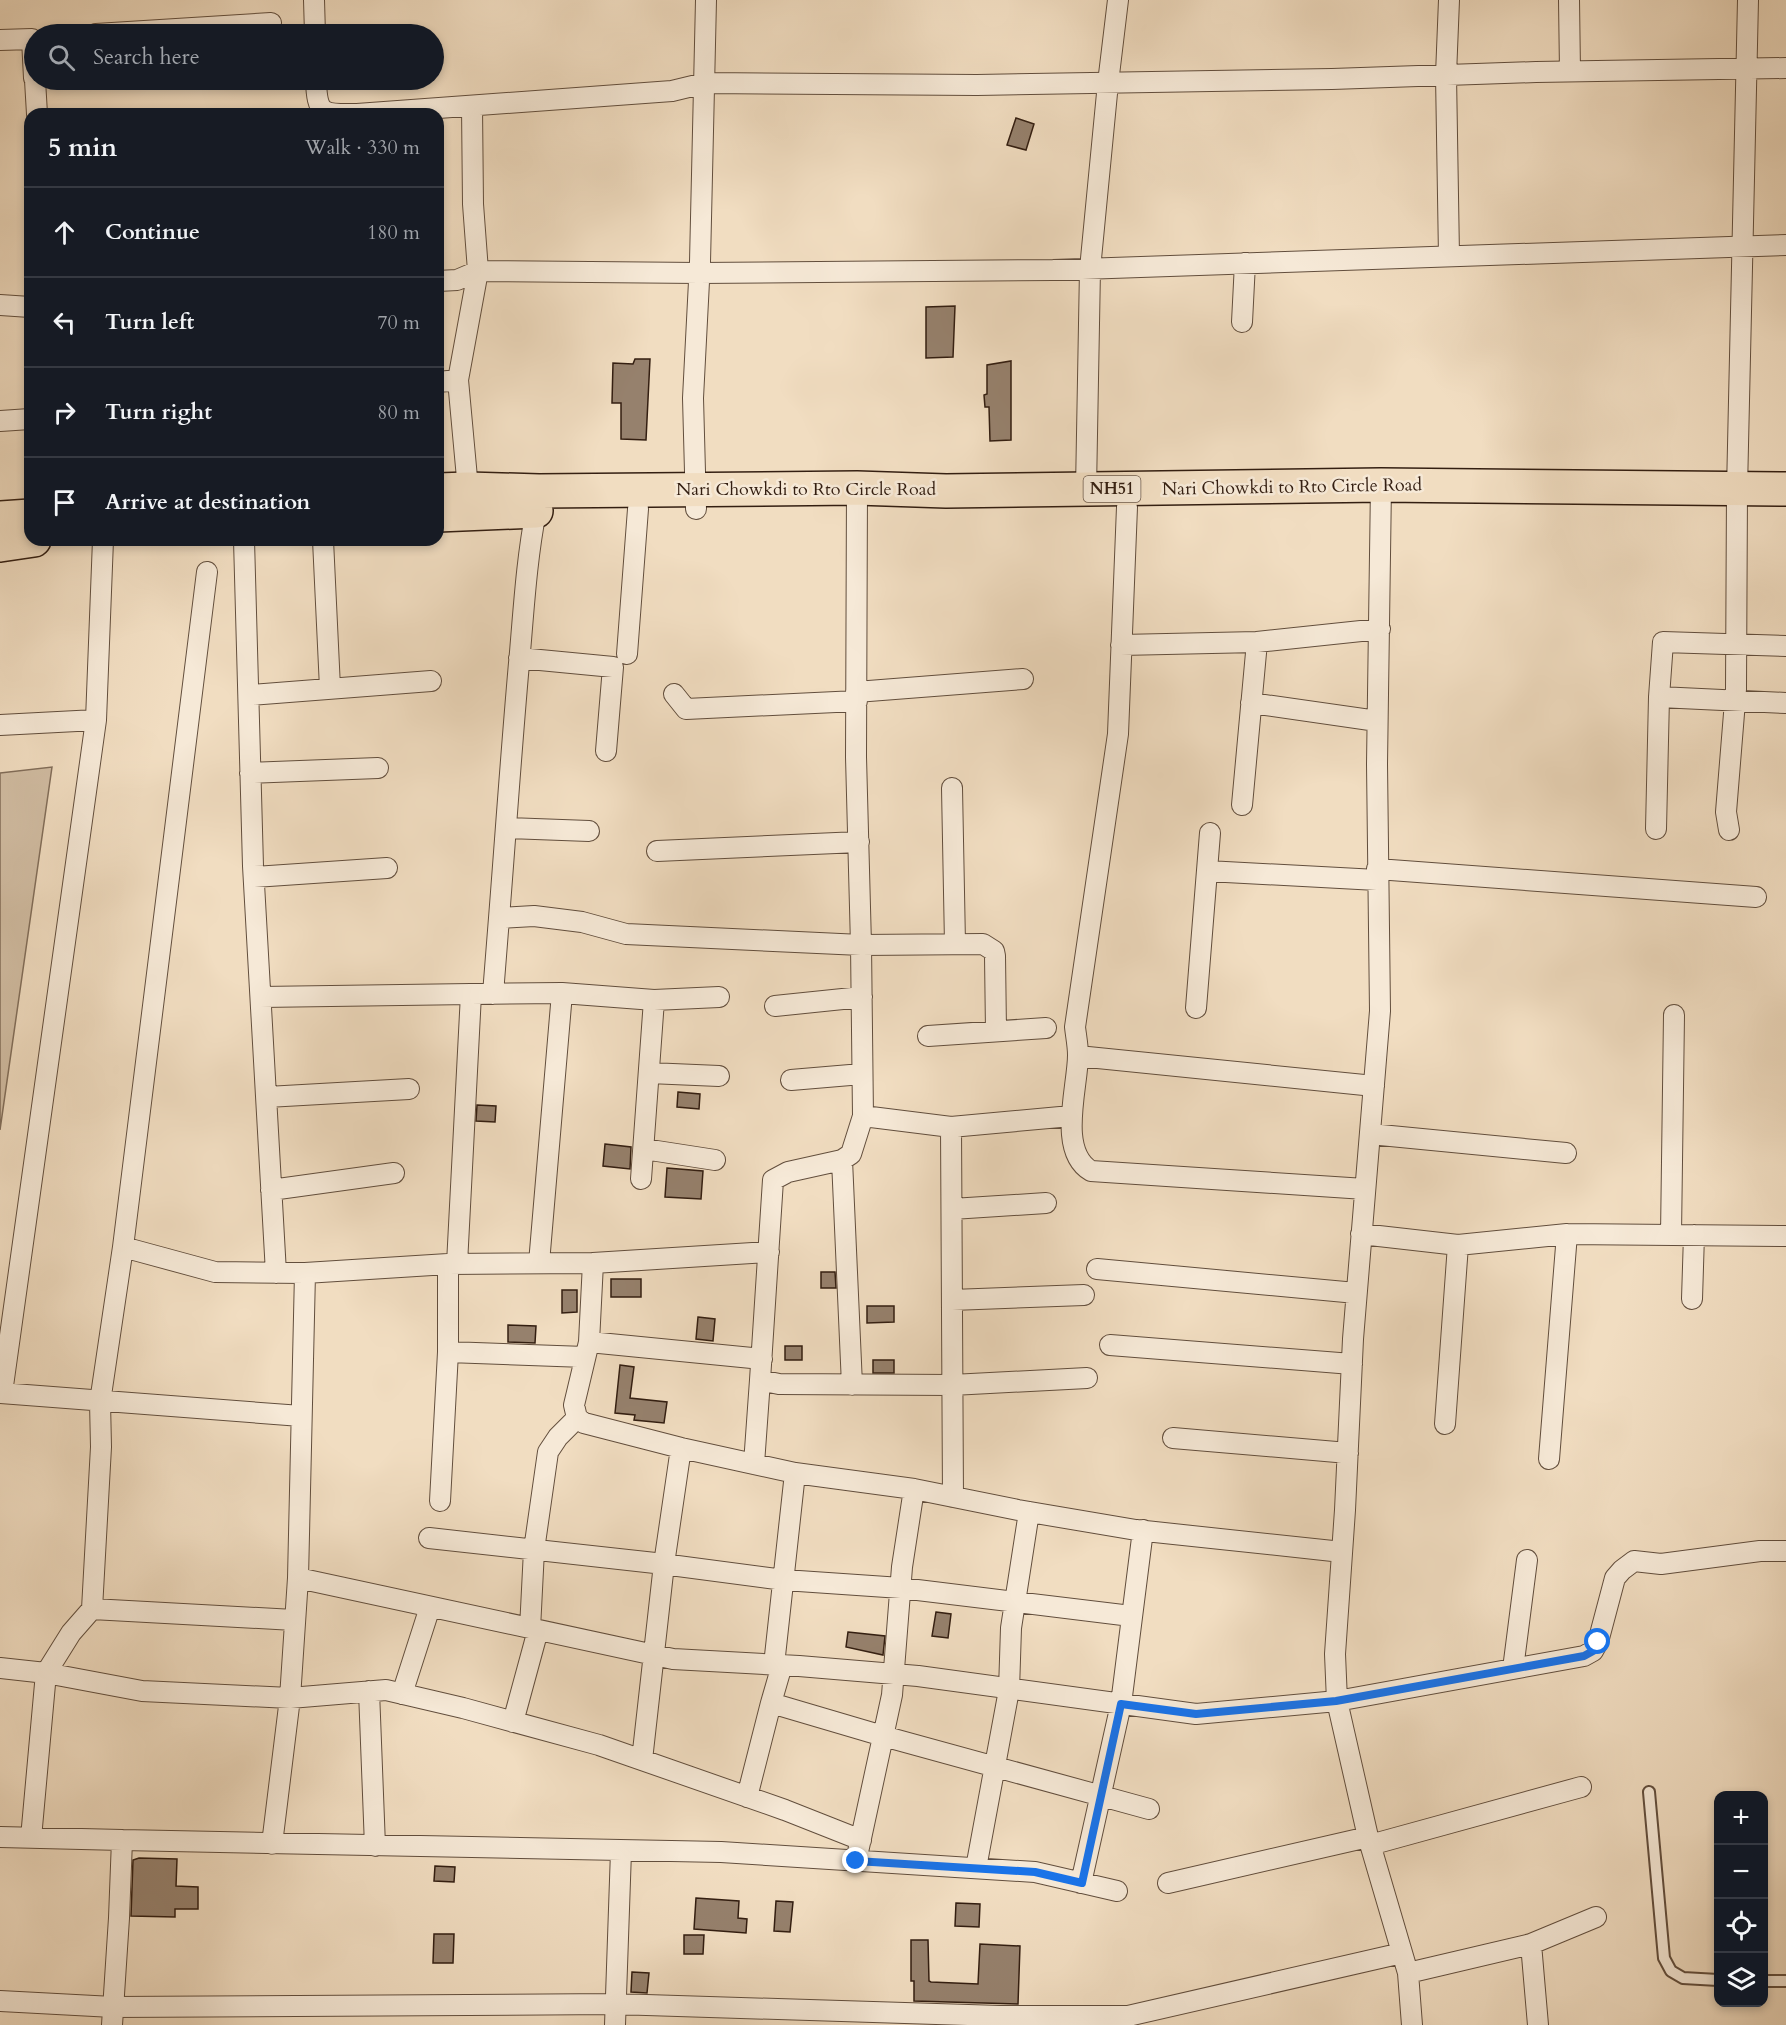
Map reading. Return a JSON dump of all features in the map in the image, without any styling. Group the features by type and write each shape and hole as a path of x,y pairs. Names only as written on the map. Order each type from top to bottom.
{"highway":[{"name":"Nari Chowkdi to Rto Circle Road","path":"453,489 696,499 857,497 946,490 1086,489 1381,496 1737,498 1786,489"},
{"name":"NH51","path":"857,497 1127,507 1381,496"},
{"name":"NH51","path":"1737,498 1786,507"},
{"name":"NH51","path":"444,515 638,509 696,499"},
{"path":"0,518 24,516"},
{"path":"0,545 24,541"}],"street":[{"path":"314,0 315,24"},
{"path":"696,499 693,398 699,273 706,0"},
{"path":"1086,489 1090,269 1118,0"},
{"path":"1449,0 1446,75 1449,255"},
{"path":"1569,0 1570,71"},
{"path":"1729,830 1726,812 1735,702 1748,0"},
{"path":"255,24 271,23"},
{"path":"0,40 24,39"},
{"path":"444,109 672,91 705,83 977,86 1570,71 1786,68"},
{"path":"36,90 37,108"},
{"path":"316,90 316,100 320,108"},
{"path":"453,489 458,380 478,271 472,204 472,107"},
{"path":"444,281 456,280 478,271 699,273 1090,269 1786,245"},
{"path":"1242,322 1245,263"},
{"path":"0,305 24,307"},
{"path":"444,381 458,380"},
{"path":"0,422 24,420"},
{"path":"1381,496 1377,720 1380,1011 1356,1293 1335,1654 1336,1701 1369,1841 1408,1973 1412,2025"},
{"path":"754,1464 773,1180 788,1172 842,1160 851,1154 863,1116 856,696 857,497"},
{"path":"1127,507 1118,734 1075,1027 1078,1056 1071,1116 1076,1157 1084,1167 1091,1171 1365,1189"},
{"path":"627,654 638,509"},
{"path":"493,994 507,828 513,712 530,547 536,511"},
{"path":"103,546 96,720 1,1393 302,1416"},
{"path":"244,546 254,877 276,1273"},
{"path":"322,546 330,688"},
{"path":"31,1838 46,1673 71,1633 92,1609 101,1447 100,1402 123,1247 207,572"},
{"path":"1121,645 1257,642 1380,629"},
{"path":"1242,805 1257,642"},
{"path":"1656,829 1659,697 1663,642 1786,646"},
{"path":"519,657 613,668 606,751"},
{"path":"674,694 686,709 856,696 1023,679"},
{"path":"250,695 431,681"},
{"path":"1659,697 1786,703"},
{"path":"1251,703 1377,720"},
{"path":"0,725 96,720"},
{"path":"250,773 378,768"},
{"path":"952,788 955,944"},
{"path":"507,828 589,831"},
{"path":"1196,1008 1210,833"},
{"path":"657,851 859,842"},
{"path":"254,877 387,868"},
{"path":"1207,871 1377,874 1756,897"},
{"path":"499,918 543,917 582,922 626,934 861,945 983,944 994,951 996,1031"},
{"path":"261,997 562,993 654,1000 719,997"},
{"path":"539,1263 562,993"},
{"path":"440,1501 452,1264 471,994"},
{"path":"775,1006 862,997"},
{"path":"642,1179 654,1000"},
{"path":"1671,1235 1674,1015"},
{"path":"928,1036 1046,1028"},
{"path":"1078,1056 1374,1086"},
{"path":"649,1072 719,1076"},
{"path":"791,1080 862,1074"},
{"path":"267,1097 409,1089"},
{"path":"863,1116 951,1127 1071,1116"},
{"path":"951,1127 953,1497"},
{"path":"1370,1134 1566,1153"},
{"path":"644,1149 715,1160"},
{"path":"842,1160 852,1385"},
{"path":"271,1190 394,1173"},
{"path":"952,1209 1046,1203"},
{"path":"1361,1234 1458,1245 1567,1234 1786,1236"},
{"path":"1550,1459 1567,1234"},
{"path":"1692,1299 1694,1235"},
{"path":"1445,1424 1458,1245"},
{"path":"123,1247 215,1272 276,1273 452,1264 593,1263 769,1252"},
{"path":"593,1263 587,1349 574,1405 574,1413 584,1422 681,1448 795,1473 914,1489 1029,1512 1143,1530 1342,1552"},
{"path":"1097,1269 1356,1293"},
{"path":"272,1844 290,1698 298,1578 305,1273"},
{"path":"952,1300 1084,1295"},
{"path":"1110,1345 1352,1364"},
{"path":"448,1352 587,1349 762,1359"},
{"path":"760,1380 779,1384 952,1385 1087,1378"},
{"path":"513,1722 534,1629 534,1550 548,1452 558,1437 577,1418"},
{"path":"1173,1438 1348,1453"},
{"path":"642,1760 664,1564 681,1448"},
{"path":"747,1797 771,1703 778,1665 783,1580 795,1473"},
{"path":"856,1861 894,1675 901,1588 914,1489"},
{"path":"976,1868 1009,1690 1011,1628 1029,1512"},
{"path":"1082,1883 1121,1704 1143,1530"},
{"path":"429,1538 664,1564 783,1580 901,1588 1131,1616"},
{"path":"298,1578 673,1659 894,1675 1196,1714 1336,1701 1584,1656 1593,1651 1598,1642 1615,1578 1634,1562 1661,1564 1760,1551 1786,1551"},
{"path":"1513,1669 1527,1560"},
{"path":"402,1694 430,1607"},
{"path":"92,1609 294,1620"},
{"path":"0,1668 46,1673 142,1690 290,1698 386,1690 599,1745 861,1840"},
{"path":"369,1691 375,1846"},
{"path":"771,1703 1149,1809"},
{"path":"1168,1883 1369,1841 1581,1786"},
{"path":"0,1837 721,1852 1035,1872 1117,1891"},
{"path":"113,2016 122,1840"},
{"path":"615,2025 621,1851"},
{"path":"1408,1973 1531,1944 1596,1917"},
{"path":"1531,1944 1538,2025"},
{"path":"0,2001 113,2016 615,2004 1000,2016 1128,2016 1402,1953"}],"lane":[{"path":"1650,1792 1664,1958 1671,1971 1683,1978 1714,1980"},
{"path":"1768,1981 1786,1981"}],"shaded area":[{"path":"52,767 0,1130 0,773"}],"building":[{"path":"1016,118 1034,124 1026,150 1007,145"},
{"path":"955,306 953,357 926,358 926,307"},
{"path":"635,359 650,359 646,440 621,439 621,403 612,403 613,363 633,364"},
{"path":"1011,361 1011,440 990,441 989,407 985,407 984,395 987,394 987,365"},
{"path":"678,1092 700,1094 699,1109 677,1107"},
{"path":"477,1105 496,1106 495,1122 476,1121"},
{"path":"605,1144 631,1147 630,1169 603,1166"},
{"path":"667,1168 703,1171 701,1199 665,1197"},
{"path":"821,1272 835,1272 836,1288 821,1288"},
{"path":"611,1279 641,1279 641,1297 611,1297"},
{"path":"562,1290 577,1290 577,1312 562,1313"},
{"path":"867,1306 894,1306 894,1322 867,1323"},
{"path":"698,1317 715,1319 713,1341 696,1339"},
{"path":"508,1325 536,1326 535,1343 508,1342"},
{"path":"785,1346 802,1346 802,1360 785,1360"},
{"path":"873,1360 894,1360 894,1373 873,1373"},
{"path":"620,1365 634,1367 630,1398 667,1402 664,1423 634,1420 635,1415 615,1413"},
{"path":"936,1612 951,1614 948,1638 932,1636"},
{"path":"848,1632 885,1636 883,1655 846,1647"},
{"path":"139,1858 177,1859 176,1886 198,1887 198,1909 175,1909 175,1917 131,1916 133,1860"},
{"path":"435,1866 455,1867 454,1882 434,1881"},
{"path":"696,1898 739,1901 738,1918 747,1919 746,1933 694,1929"},
{"path":"776,1901 793,1902 790,1932 774,1931"},
{"path":"956,1903 980,1904 979,1927 955,1926"},
{"path":"434,1934 454,1934 453,1963 433,1963"},
{"path":"684,1935 704,1935 703,1954 684,1954"},
{"path":"911,1940 928,1940 929,1981 931,1982 978,1984 980,1944 1020,1946 1018,2004 914,2001 914,1981 911,1981"},
{"path":"632,1972 649,1973 647,1993 631,1992"}],"route":[{"path":"856,1861 1035,1872 1082,1883 1121,1704 1196,1714 1336,1701 1584,1656 1593,1651 1598,1642"}]}
